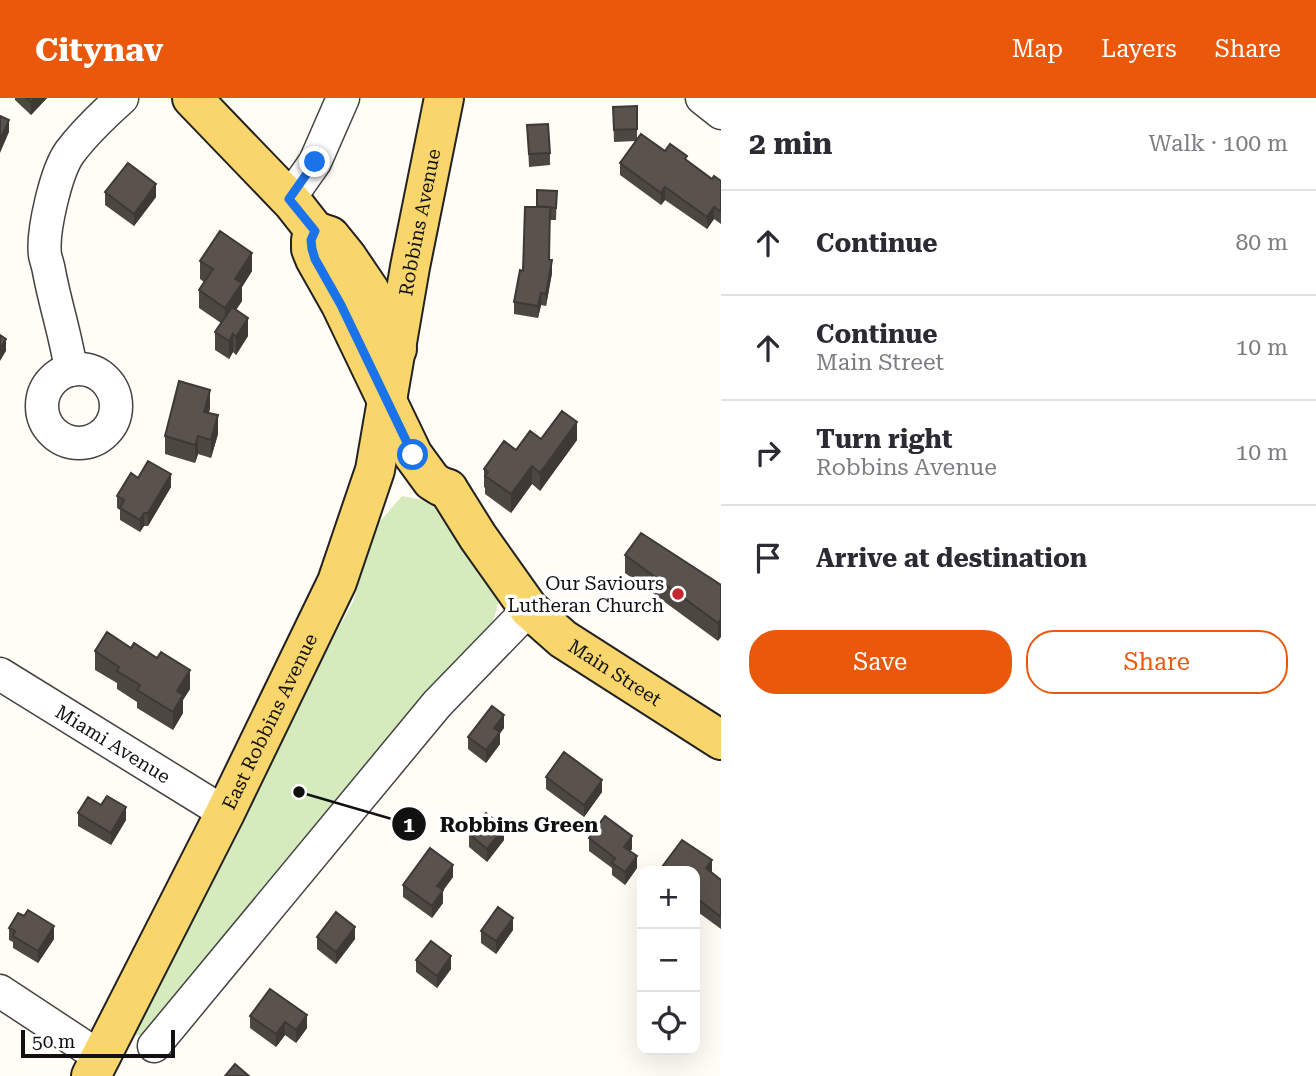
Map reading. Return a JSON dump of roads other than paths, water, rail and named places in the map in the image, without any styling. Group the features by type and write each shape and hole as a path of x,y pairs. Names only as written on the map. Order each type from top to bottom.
{"main road":[{"path":"192,98 289,199 315,231 330,236 348,257 376,302 391,334 416,406 448,469 448,489 432,481 413,455 341,305 315,259 311,240 315,231"},
{"name":"Robbins Avenue","path":"396,347 444,98"},
{"name":"East Robbins Avenue","path":"95,1067 225,813 337,582 375,470 396,347"},
{"name":"Main Street","path":"448,489 529,609 563,639 721,740"}],"street":[{"path":"71,370 45,254 46,225 54,190 68,155 121,98"},
{"path":"289,199 315,162 343,98"},
{"path":"702,98 721,113"},
{"path":"154,1046 221,945 470,668 529,609"},
{"name":"Miami Avenue","path":"0,674 225,813"},
{"path":"0,991 95,1067"}],"place":[{"name":"Our Saviours Lutheran Church","path":"678,594"},
{"name":"Robbins Green","path":"299,792"}]}
